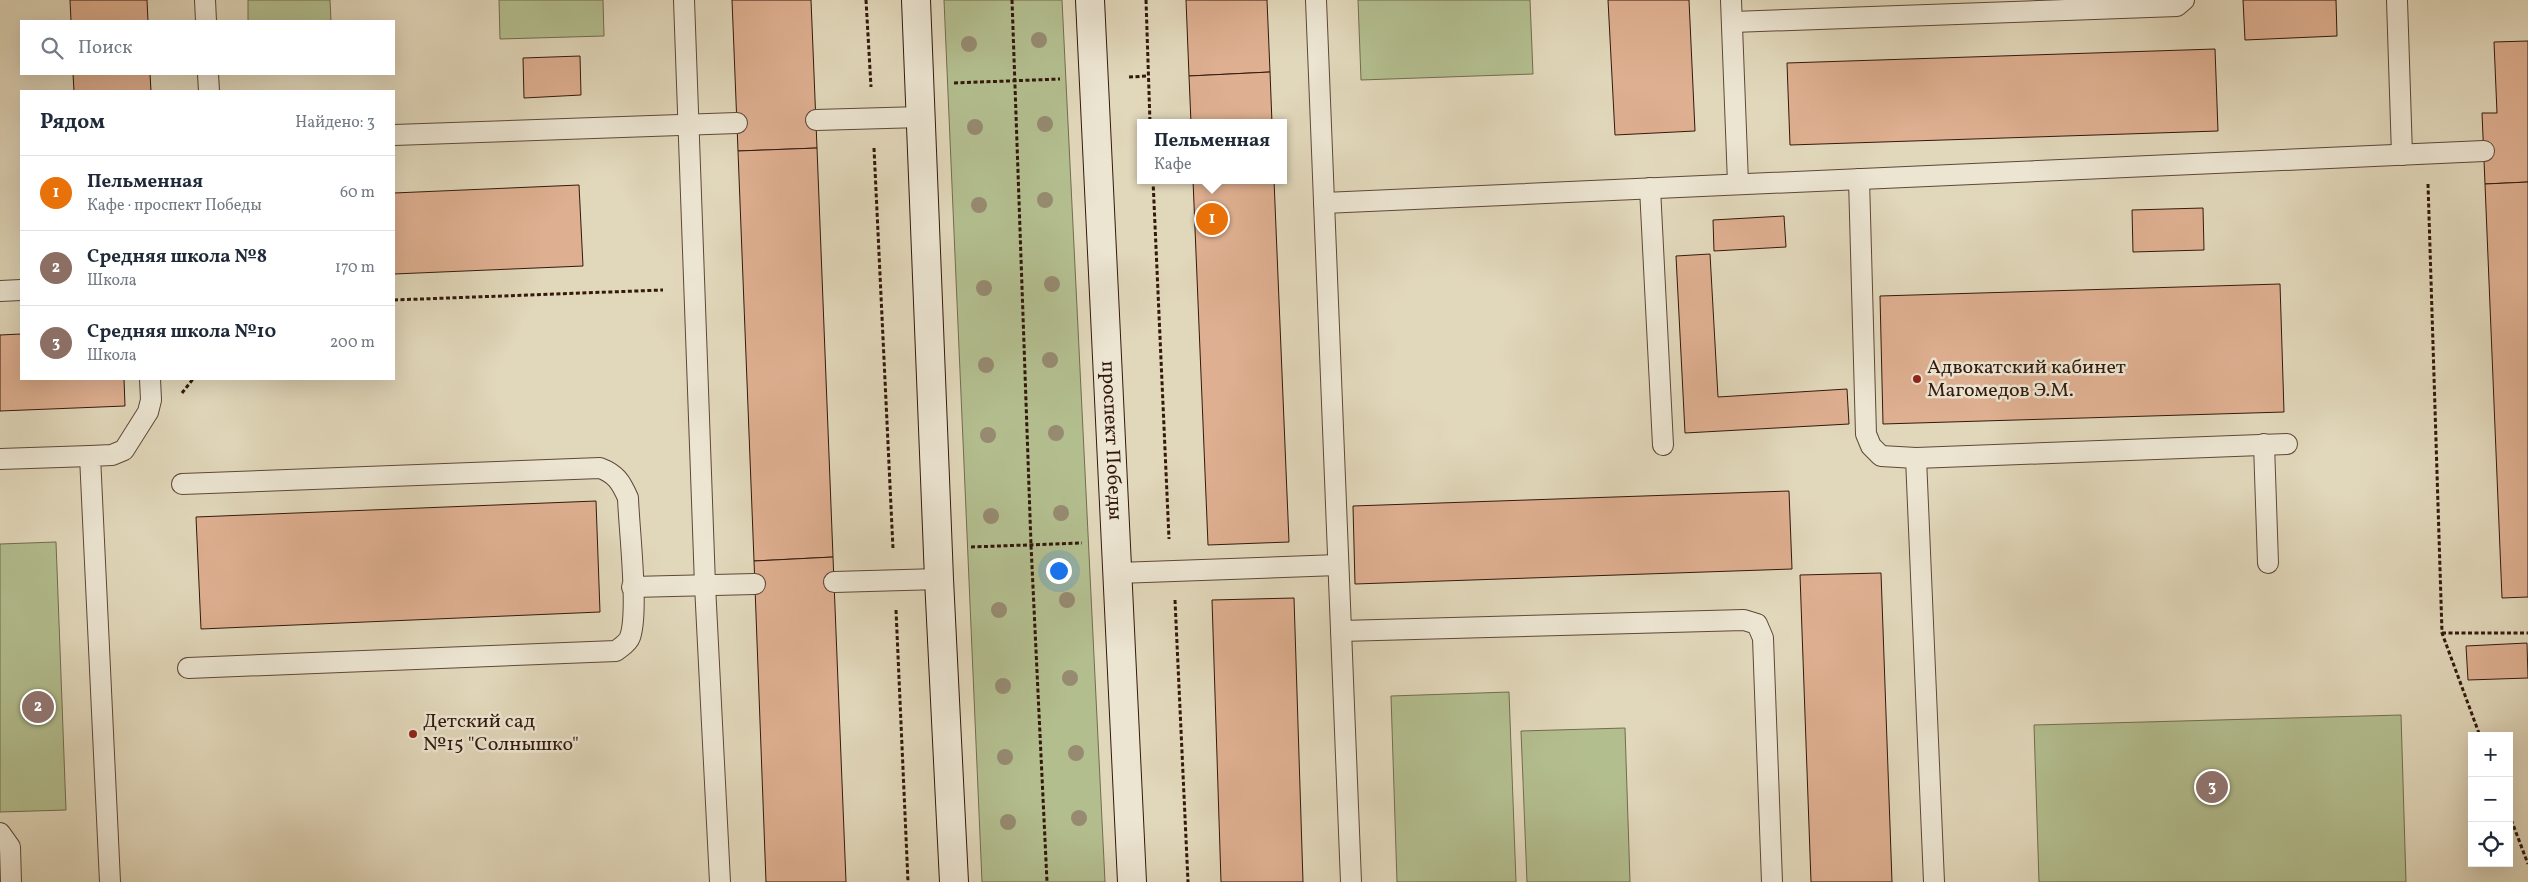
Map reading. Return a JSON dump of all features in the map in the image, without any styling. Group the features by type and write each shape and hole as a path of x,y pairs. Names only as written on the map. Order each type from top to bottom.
{"main road":[{"path":"916,0 939,578 954,882"},
{"name":"проспект Победы","path":"1090,0 1132,882"}],"lane":[{"path":"205,0 206,20"},
{"path":"684,0 706,585 720,882"},
{"path":"1316,0 1352,882"},
{"path":"1731,0 1738,183"},
{"path":"1733,22 2177,6 2184,0"},
{"path":"2397,0 2402,155"},
{"path":"208,75 209,90"},
{"path":"816,120 921,117"},
{"path":"395,135 736,123"},
{"path":"1324,203 2484,151"},
{"path":"1859,179 1866,434 1871,446 1881,456 1916,458 2287,444"},
{"path":"1650,188 1663,445"},
{"path":"0,291 20,290"},
{"path":"0,459 112,455 124,450 148,412 151,400 150,380"},
{"path":"2264,444 2268,563"},
{"path":"90,456 110,882"},
{"path":"1916,458 1934,882"},
{"path":"182,484 600,468 613,473 622,485 628,498 632,587 633,624 629,640 616,651 188,668"},
{"path":"1118,573 1338,565"},
{"path":"834,582 939,578"},
{"path":"632,587 755,584"},
{"path":"1341,631 1744,620 1757,624 1763,638 1772,882"},
{"path":"0,832 10,847 11,882"}],"path":[{"path":"866,0 893,550 1169,539"},
{"path":"1012,0 1031,545 1047,882"},
{"path":"1146,0 1150,119"},
{"path":"871,86 1148,76"},
{"path":"2428,153 2442,633 2479,732"},
{"path":"1153,184 1169,539 1173,571 1188,882"},
{"path":"395,300 694,289"},
{"path":"894,580 908,882"},
{"path":"2442,633 2528,633"},
{"path":"2512,822 2528,864"}],"green space":[{"path":"248,0 330,0 331,20 248,20"},
{"path":"499,0 603,0 604,36 500,39"},
{"path":"944,0 1062,0 1105,882 982,882"},
{"path":"1358,0 1530,0 1533,74 1361,80"},
{"path":"56,542 66,810 0,812 0,544"},
{"path":"1509,692 1516,882 1397,882 1391,696"},
{"path":"2401,715 2406,882 2039,882 2034,725"},
{"path":"1625,728 1630,882 1527,882 1521,731"}],"building":[{"path":"70,0 147,0 148,20 71,20"},
{"path":"732,0 811,0 817,148 738,151"},
{"path":"1186,0 1267,0 1270,72 1189,76"},
{"path":"1608,0 1689,0 1695,131 1615,135"},
{"path":"2243,0 2336,0 2337,36 2245,40"},
{"path":"2528,41 2528,182 2485,184 2482,113 2497,113 2494,42"},
{"path":"2215,49 2218,131 1790,145 1787,63"},
{"path":"580,56 581,95 524,98 523,58"},
{"path":"1270,72 1272,119 1191,119 1189,76"},
{"path":"73,75 150,75 151,90 74,90"},
{"path":"817,148 833,557 754,561 738,151"},
{"path":"2528,182 2528,597 2502,598 2485,184"},
{"path":"1193,184 1274,184 1289,542 1208,545"},
{"path":"579,185 583,266 395,274 395,193"},
{"path":"2203,208 2204,250 2133,252 2132,210"},
{"path":"1784,216 1786,247 1714,251 1713,220"},
{"path":"1710,254 1718,397 1847,389 1849,424 1685,433 1676,256"},
{"path":"2280,284 2284,412 1883,424 1880,296"},
{"path":"20,334 20,380 124,380 125,406 0,411 0,335"},
{"path":"1789,491 1792,569 1355,584 1353,506"},
{"path":"596,501 600,612 201,629 196,517"},
{"path":"833,557 846,882 766,882 754,561"},
{"path":"1881,573 1892,882 1811,882 1800,575"},
{"path":"1294,598 1303,882 1221,882 1212,600"},
{"path":"2527,643 2528,678 2468,680 2466,646"}],"place":[{"name":"Пельменная","path":"1212,219"},
{"name":"Адвокатский кабинет Магомедов Э.М.","path":"1917,379"},
{"name":"Средняя школа №8","path":"38,707"},
{"name":"Детский сад №15 \"Солнышко\"","path":"413,734"},
{"name":"Средняя школа №10","path":"2212,787"}]}
